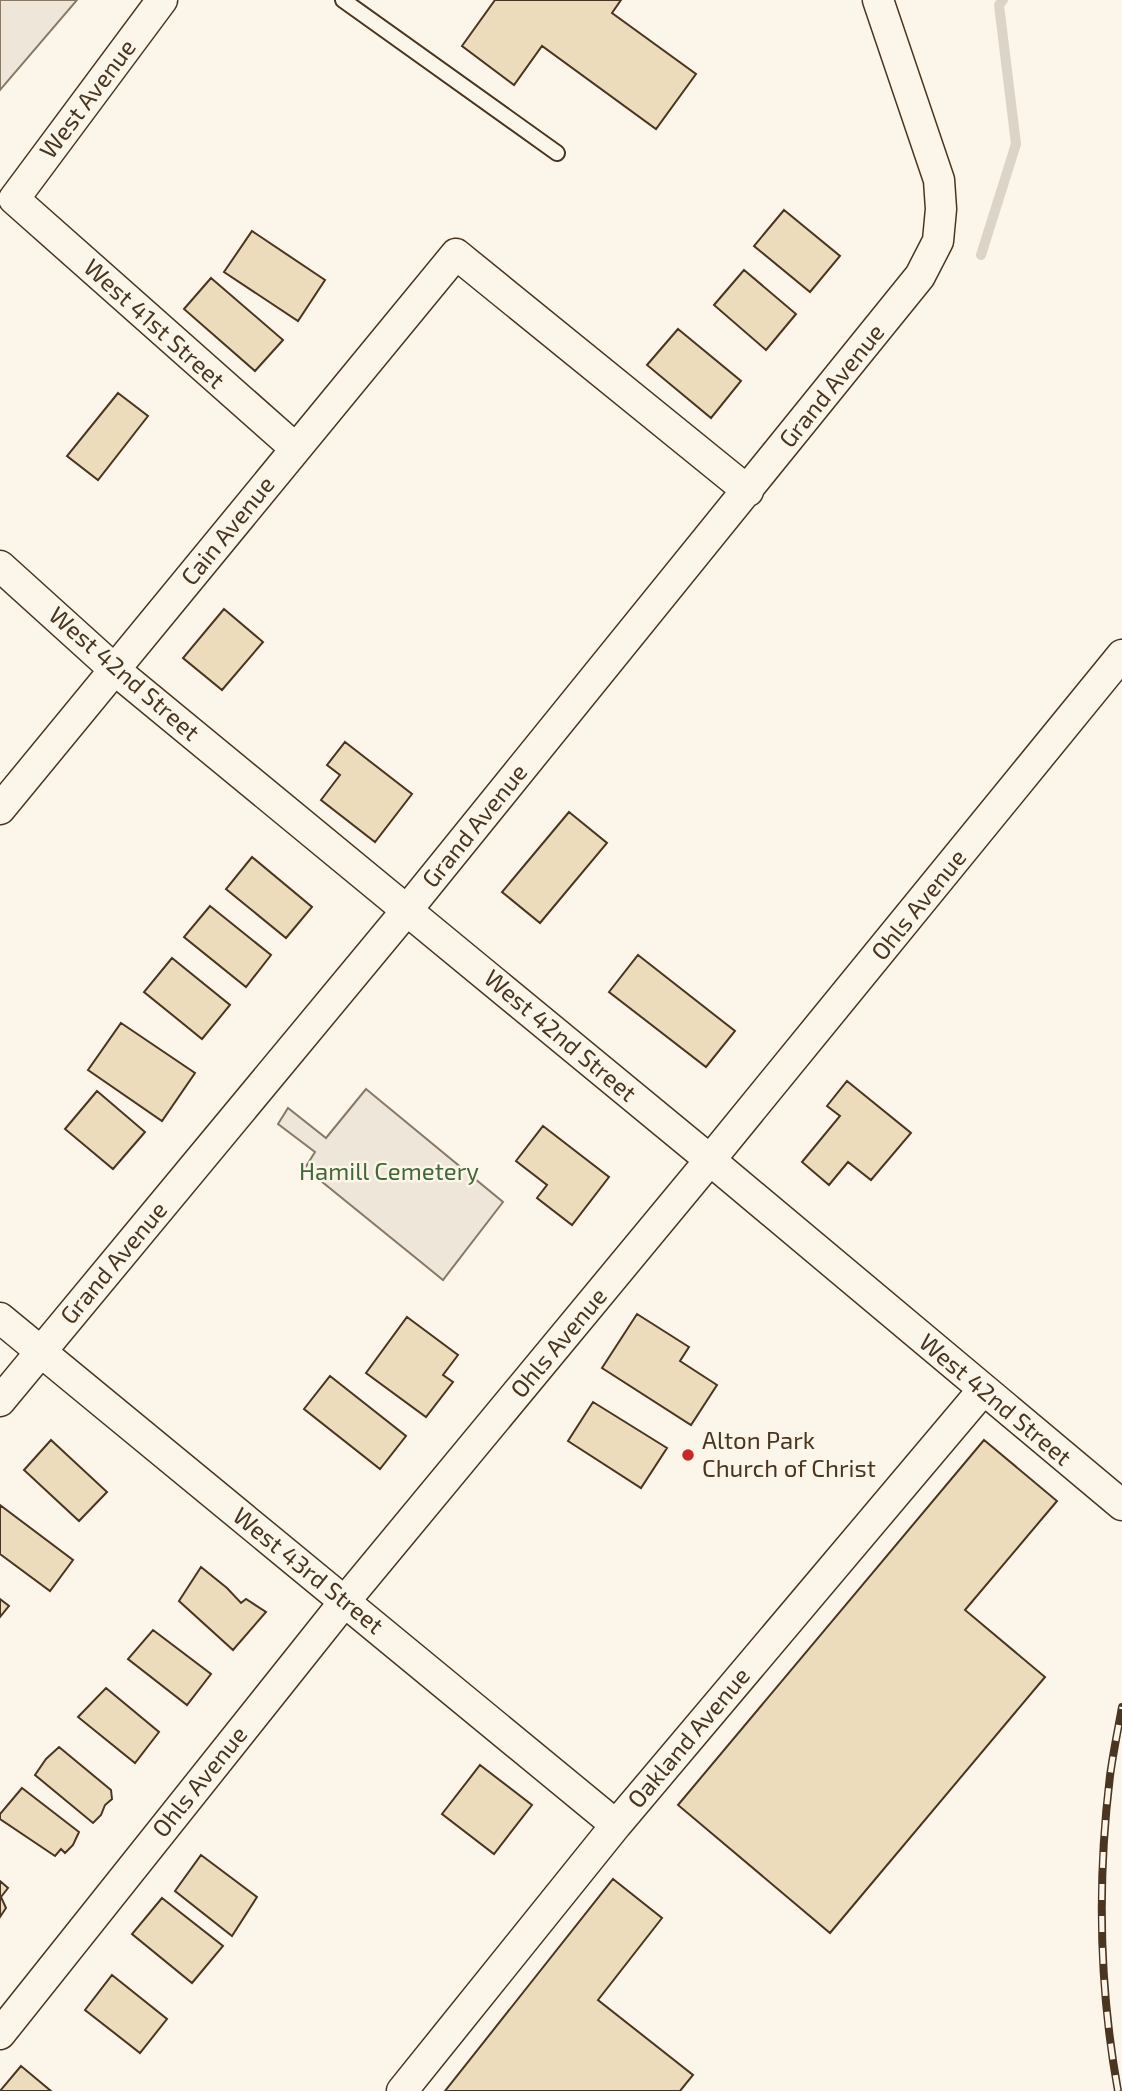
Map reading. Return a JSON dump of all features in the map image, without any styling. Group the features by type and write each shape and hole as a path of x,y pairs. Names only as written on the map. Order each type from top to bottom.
{"street":[{"name":"West Avenue","path":"14,199 162,0"},
{"name":"Grand Avenue","path":"0,1401 407,910 920,276 937,241 941,209 939,180 878,0"},
{"name":"West 41st Street","path":"14,199 295,448"},
{"name":"Cain Avenue","path":"0,809 456,254 748,491"},
{"name":"West 42nd Street","path":"0,566 115,670 710,1160 1122,1505"},
{"name":"Ohls Avenue","path":"0,2034 345,1601 710,1160 1122,655"},
{"name":"West 43rd Street","path":"0,1318 616,1825"},
{"name":"Oakland Avenue","path":"402,2091 616,1825 983,1390"}],"lane":[{"path":"343,0 557,153"}],"green space":[{"path":"0,0 77,0 0,90"},
{"name":"Hamill Cemetery","path":"366,1089 503,1202 443,1280 305,1168 315,1152 278,1124 288,1108 326,1138"}],"building":[{"path":"495,0 621,0 612,13 696,74 656,129 542,46 514,85 462,46"},
{"path":"784,210 840,256 810,292 754,246"},
{"path":"252,231 325,280 298,321 224,272"},
{"path":"744,270 796,314 766,350 714,305"},
{"path":"211,278 283,340 255,371 184,309"},
{"path":"678,329 741,381 711,418 647,365"},
{"path":"118,393 148,416 98,480 67,456"},
{"path":"224,609 263,642 222,690 183,658"},
{"path":"345,742 412,794 375,842 321,800 340,775 327,765"},
{"path":"569,812 607,843 540,923 502,892"},
{"path":"252,857 312,907 286,938 226,889"},
{"path":"210,906 271,955 246,987 184,937"},
{"path":"638,955 735,1031 706,1067 609,992"},
{"path":"172,958 230,1005 202,1039 144,992"},
{"path":"121,1023 195,1073 162,1121 88,1070"},
{"path":"847,1081 911,1133 871,1180 848,1162 829,1185 802,1162 840,1116 827,1106"},
{"path":"97,1091 145,1132 113,1169 65,1129"},
{"path":"543,1126 609,1177 572,1225 537,1198 547,1185 516,1161"},
{"path":"637,1314 689,1347 680,1361 717,1385 691,1425 602,1368"},
{"path":"407,1317 458,1355 443,1375 453,1382 426,1417 366,1373"},
{"path":"330,1376 406,1436 380,1469 304,1409"},
{"path":"593,1402 667,1448 641,1488 568,1441"},
{"path":"51,1440 107,1492 79,1521 24,1470"},
{"path":"984,1440 1057,1501 965,1610 1045,1677 830,1933 678,1805"},
{"path":"0,1505 73,1560 50,1591 0,1554"},
{"path":"201,1567 241,1603 246,1599 266,1612 233,1650 179,1601"},
{"path":"0,1599 9,1606 0,1617"},
{"path":"153,1630 211,1674 187,1705 128,1659"},
{"path":"106,1688 159,1732 135,1763 78,1717"},
{"path":"59,1747 111,1790 112,1799 93,1823 35,1775"},
{"path":"480,1765 532,1805 494,1854 442,1814"},
{"path":"22,1788 79,1832 73,1845 65,1853 61,1849 55,1856 0,1819 0,1814"},
{"path":"201,1855 257,1897 232,1936 175,1891"},
{"path":"613,1879 662,1918 598,2000 693,2075 680,2091 445,2091"},
{"path":"0,1881 8,1888 1,1897 6,1908 0,1917"},
{"path":"162,1898 223,1946 192,1983 132,1934"},
{"path":"112,1975 167,2019 140,2053 85,2010"},
{"path":"21,2066 51,2091 0,2091"}],"waterway":[{"path":"981,255 1016,144 999,5 1003,0"}],"railway":[{"path":"1118,2091 1107,2012 1102,1895 1110,1776 1122,1707"}],"place":[{"name":"Alton Park Church of Christ","path":"688,1455"}]}
